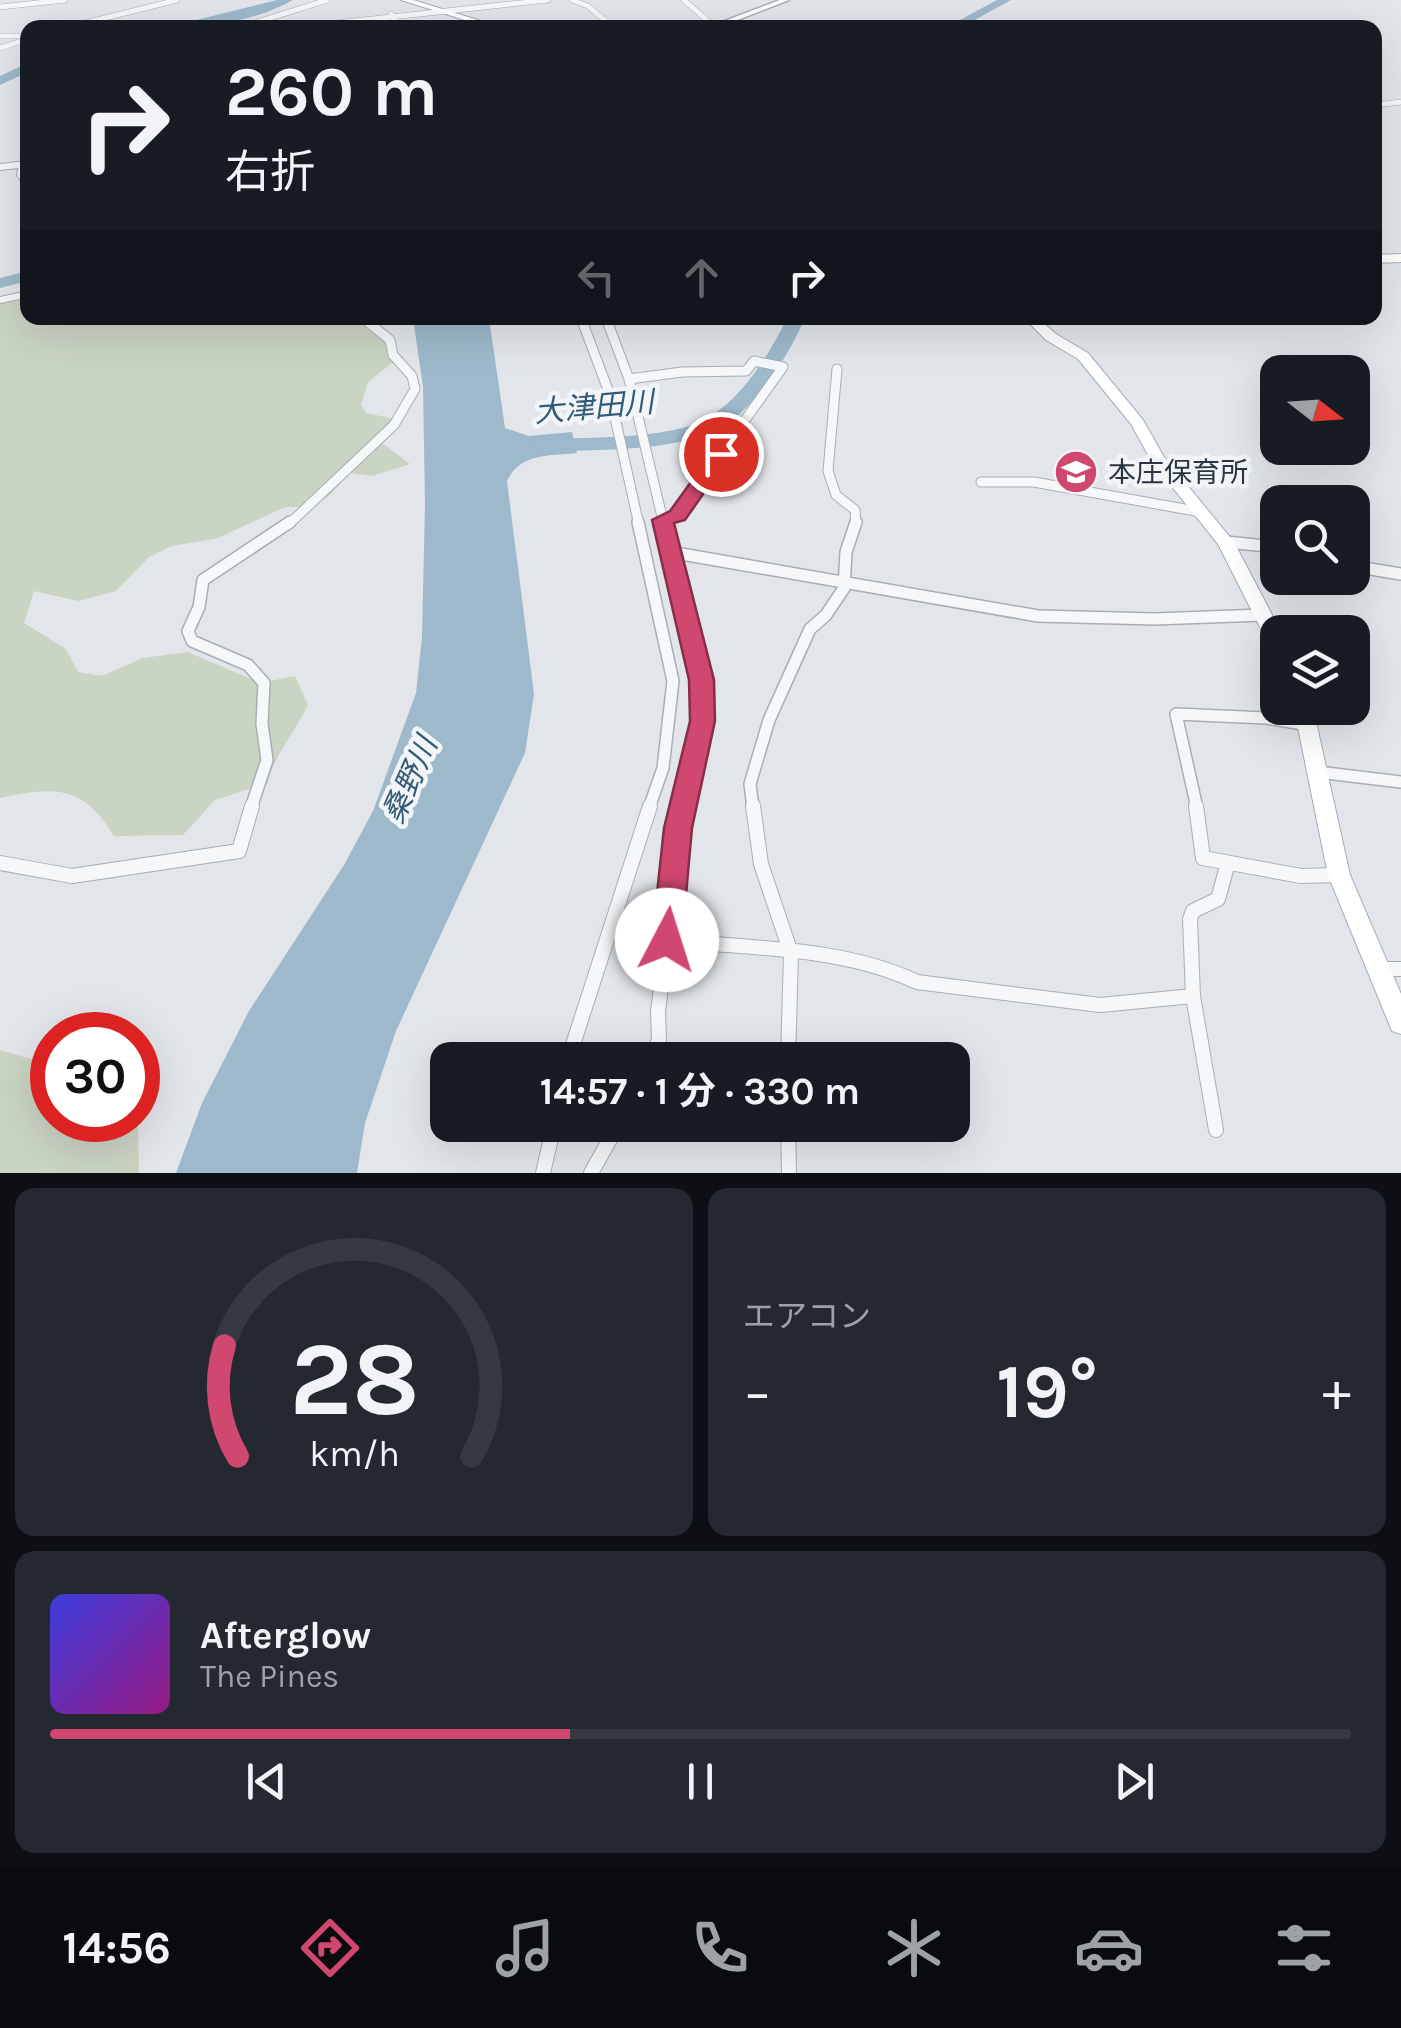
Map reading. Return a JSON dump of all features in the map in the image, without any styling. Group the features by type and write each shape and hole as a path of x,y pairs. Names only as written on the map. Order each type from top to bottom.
{"main road":[{"path":"405,0 472,20"},
{"path":"1038,325 1084,356 1138,423 1156,459 1226,542 1262,615"},
{"path":"1308,725 1340,875 1401,1023"}],"street":[{"path":"0,7 65,0"},
{"path":"93,20 177,0"},
{"path":"264,20 327,0"},
{"path":"348,20 548,0"},
{"path":"572,0 588,6 605,20"},
{"path":"684,0 705,20"},
{"path":"731,20 783,0"},
{"path":"391,14 395,20"},
{"path":"0,863 72,876 239,851 240,836 262,779 268,746 262,727 267,700 262,679 251,669 192,641 188,631 199,607 202,580 282,530 341,472 369,452 409,403 415,389 412,376 393,356 390,340 372,325"},
{"path":"572,1042 663,768 673,681 610,396 584,325"},
{"path":"609,325 629,379 701,680 702,721 678,828 657,1042"},
{"path":"629,379 672,373 746,371 756,362 783,366 677,515 662,520"},
{"path":"789,1042 791,953 761,864 750,784 769,720 810,629 826,616 844,582 846,552 856,530 855,510 838,497 830,478 830,416 837,369"},
{"path":"981,482 1034,482 1202,512"},
{"path":"1226,542 1260,545"},
{"path":"670,552 1051,617 1260,615"},
{"path":"1370,569 1401,574"},
{"path":"1260,718 1176,714 1193,781 1203,858 1300,876 1340,875"},
{"path":"1317,772 1401,782"},
{"path":"1216,1130 1193,996 1190,919 1192,911 1218,899 1228,863"},
{"path":"667,940 791,953 898,970 918,982 1100,1005 1193,996"},
{"path":"1377,969 1401,969"},
{"path":"543,1173 550,1142"},
{"path":"591,1173 608,1142"},
{"path":"788,1142 789,1173"}],"green space":[{"path":"20,298 20,325 379,325 396,360 368,382 361,404 366,413 395,419 377,439 410,464 372,476 350,473 328,497 308,507 285,507 218,538 172,546 149,557 116,591 78,601 34,591 24,623 66,649 78,672 102,676 143,658 188,652 260,683 295,676 308,705 280,753 268,783 215,800 183,835 114,836 91,807 66,793 37,792 0,798 0,302"},
{"path":"0,1050 30,1059 30,1142 138,1142 139,1173 0,1173"}],"water":[{"path":"414,325 490,325 505,428 529,436 572,432 577,453 527,461 507,481 534,694 525,753 396,1031 365,1123 357,1173 176,1173 202,1103 249,1011 344,865 373,811 416,693 422,637 423,387"}],"waterway":[{"name":"桑野川","path":"214,20 288,0"},
{"name":"大津田川","path":"966,20 1006,0"},
{"name":"桑野川","path":"0,81 20,71"},
{"name":"桑野川","path":"0,283 20,278"},
{"name":"大津田川","path":"542,446 676,436 717,422 746,396 793,325"}],"place":[{"name":"本庄保育所","path":"1076,472"}],"route":[{"path":"667,940 678,828 702,721 701,680 662,520 677,515 721,454"}]}
